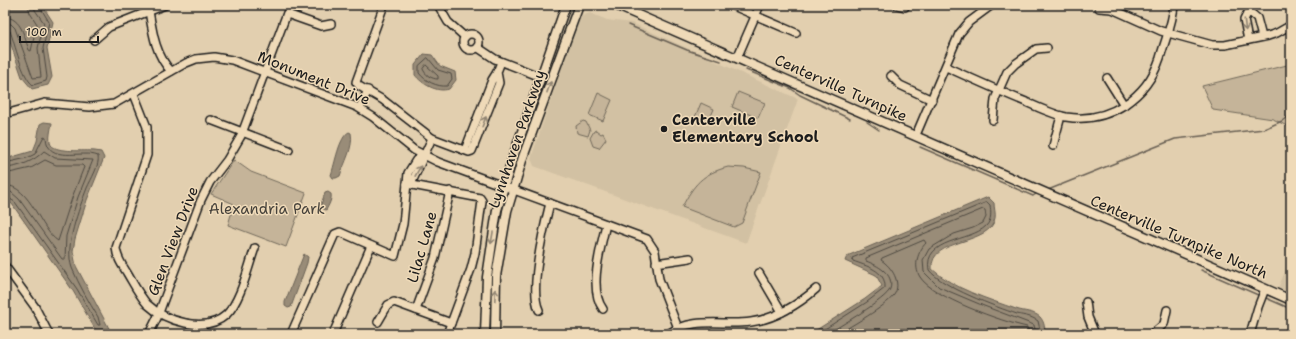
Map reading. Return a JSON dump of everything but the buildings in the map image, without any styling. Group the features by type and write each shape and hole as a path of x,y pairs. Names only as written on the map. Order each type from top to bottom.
{"main road":[{"name":"Lynnhaven Parkway","path":"485,334 486,291 489,258 496,215 504,186 566,5"},
{"name":"Lynnhaven Parkway","path":"495,334 495,295 498,258 505,220 513,189 579,5"},
{"name":"Centerville Turnpike","path":"615,5 916,135 1055,199"},
{"name":"Centerville Turnpike North","path":"1055,199 1291,300"}],"street":[{"path":"94,40 109,27 149,8 165,5"},
{"name":"Glen View Drive","path":"149,334 159,313 204,192 243,132 290,5"},
{"path":"384,5 356,80 359,86 368,90 432,138 465,150 492,80 498,72 501,62"},
{"path":"438,5 448,22 464,37"},
{"path":"731,5 796,33"},
{"path":"737,58 760,5"},
{"path":"897,5 905,7"},
{"path":"916,135 964,27 983,8 992,5"},
{"path":"946,67 999,91 1061,116 1078,118 1096,116 1124,105 1140,92 1151,78 1168,33 1174,5"},
{"path":"149,8 159,53 171,71"},
{"path":"1099,8 1112,9 1168,33 1212,45 1262,37 1277,33 1291,25"},
{"path":"1248,40 1244,20 1247,14 1251,13 1257,18 1262,37"},
{"path":"287,14 321,26 331,24"},
{"path":"464,37 470,34 475,35 478,41 477,47"},
{"path":"464,37 463,42 466,49 471,50 477,47"},
{"path":"477,47 501,62 541,77"},
{"path":"993,120 993,106 1008,72 1015,64 1036,49 1047,48"},
{"name":"Monument Drive","path":"5,114 45,103 90,108 104,107 134,94 171,71 196,59 214,57 232,60 360,108 423,155 647,239 653,246 662,290 678,328"},
{"path":"892,76 900,85 932,100"},
{"path":"1107,78 1124,105"},
{"path":"360,108 368,90"},
{"path":"134,94 145,118 148,144 145,166 116,244 116,254 142,297 159,313 175,320 191,323 208,323 222,318 229,311 237,298 255,248"},
{"path":"1053,146 1061,116"},
{"path":"211,120 289,150"},
{"path":"291,334 334,234 340,232 395,256 402,224 408,173 416,160 423,155 432,138"},
{"path":"407,184 450,191 480,198 482,201 475,253 471,269 447,334"},
{"name":"Lilac Lane","path":"416,310 435,258 450,191"},
{"path":"539,310 535,299 538,269 550,203"},
{"path":"603,309 598,300 596,282 600,249 606,224"},
{"path":"333,334 371,246"},
{"path":"656,263 690,258"},
{"path":"5,266 35,307 49,334"},
{"path":"759,273 782,312"},
{"path":"668,334 678,328 700,323 751,322 761,320 782,312 816,289"},
{"path":"1250,334 1258,307 1266,289"},
{"path":"378,322 391,303 396,302 451,323"},
{"path":"1086,302 1088,317 1094,334"},
{"path":"1152,334 1164,324 1167,310"}],"shaded area":[{"name":"Centerville Elementary School","path":"590,13 607,20 632,23 798,99 746,243 534,166 531,158 578,20 582,16"},
{"path":"1291,258 1291,293 1278,288"}],"green space":[{"path":"1291,64 1291,128 1273,119 1213,110 1202,86"},
{"path":"738,92 765,103 758,118 732,107"},
{"path":"598,93 612,100 603,121 589,115"},
{"path":"701,103 714,109 708,123 695,117"},
{"path":"583,121 586,122 590,130 588,136 577,133 576,126"},
{"path":"596,130 601,134 603,133 606,139 599,148 593,146 590,138"},
{"name":"Alexandria Park","path":"234,160 251,172 306,193 286,247 228,225 234,204 211,194"},
{"path":"728,167 744,168 761,172 742,223 734,227 682,207 695,186 700,181 712,173"}],"water":[{"path":"5,5 42,5 53,22 47,48 52,77 48,85 32,89 22,77 5,27"},
{"path":"424,54 432,55 440,66 455,72 456,80 449,89 440,90 430,87 415,75 415,65"},
{"path":"44,122 52,123 50,140 51,145 54,148 101,152 104,158 87,200 75,239 73,251 76,266 112,334 98,334 73,291 12,204 5,199 5,159 33,151 37,141 40,124"},
{"path":"349,132 351,133 352,138 348,155 340,176 333,178 331,175 338,151 343,139"},
{"path":"328,192 331,194 331,198 326,210 320,207 325,193"},
{"path":"988,197 994,203 995,213 995,218 991,227 973,238 940,251 934,259 932,269 950,282 972,293 1037,315 1044,323 1044,334 810,334 865,299 882,286 876,275 845,261 847,256"},
{"path":"304,254 308,257 307,263 291,307 288,308 285,306 285,302"}],"waterway":[{"path":"628,25 687,50 721,61"},
{"path":"746,70 790,88 800,95 850,119"},
{"path":"1048,190 1175,139 1264,129 1282,121 1291,114"},
{"path":"867,122 879,130"},
{"path":"920,147 1033,196 1036,194"},
{"path":"1201,270 1258,295"},
{"path":"1266,298 1291,309"}],"place":[{"name":"Centerville Elementary School","path":"664,129"}]}
